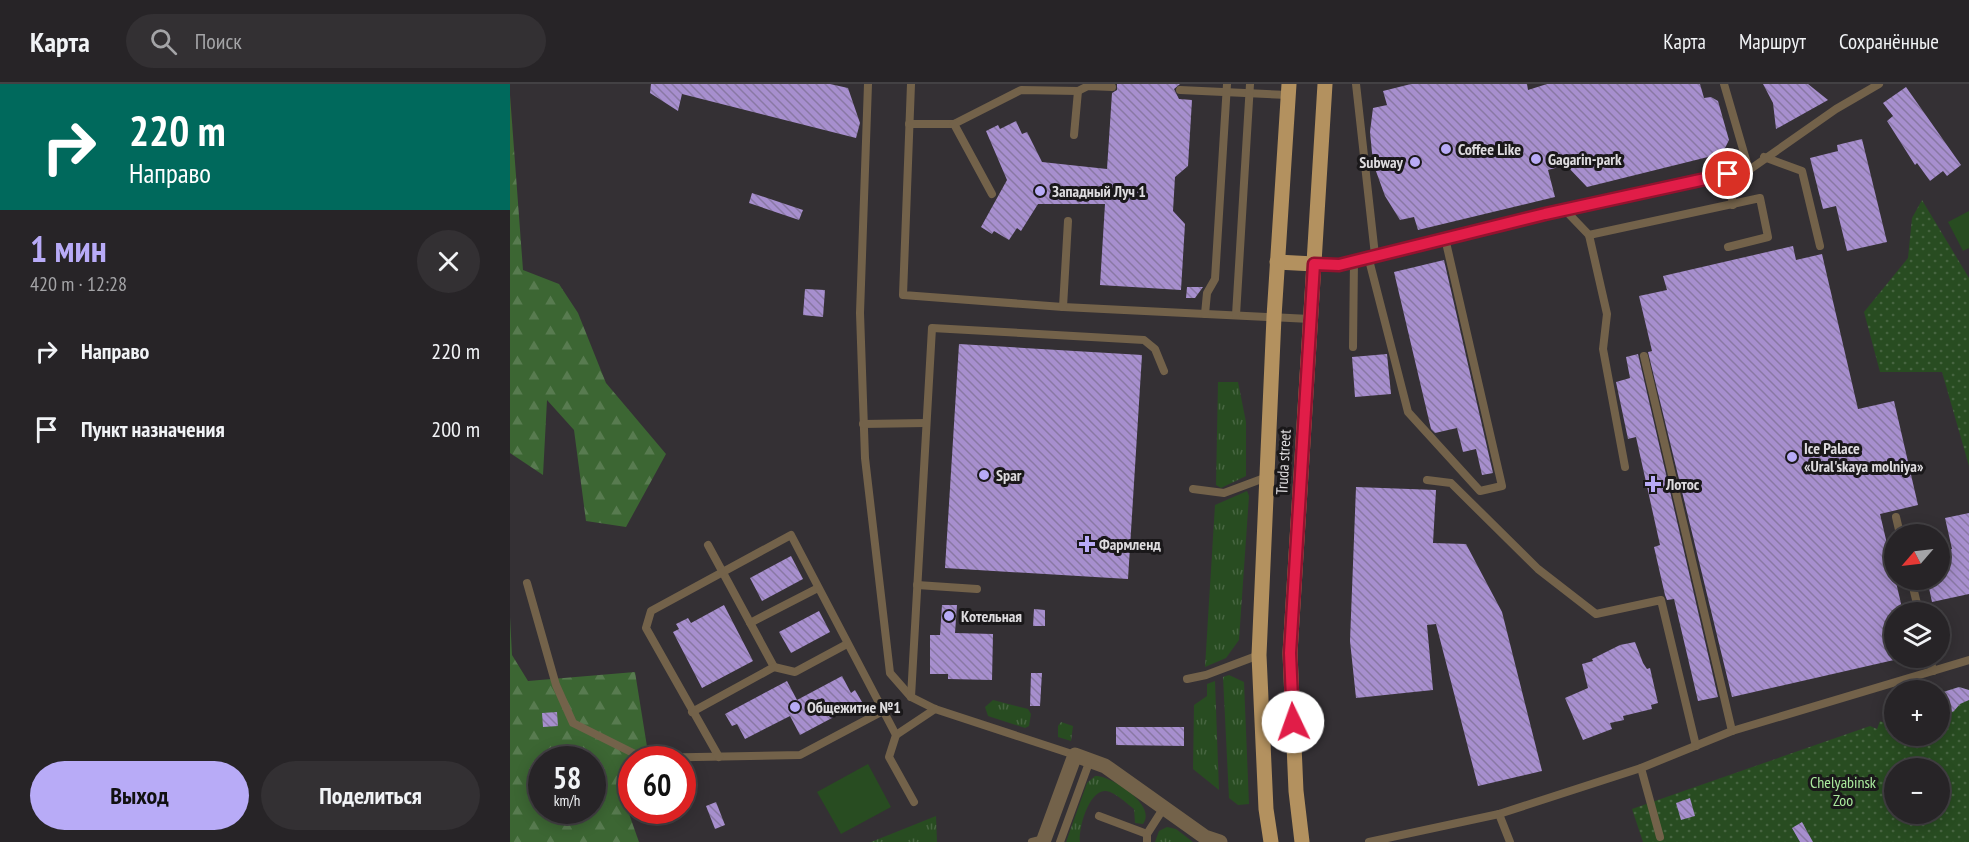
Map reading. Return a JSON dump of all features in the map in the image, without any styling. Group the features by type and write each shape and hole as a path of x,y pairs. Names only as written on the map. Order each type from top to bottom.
{"main road":[{"name":"Truda street","path":"1302,842 1296,791 1290,653 1325,84"},
{"name":"Truda street","path":"1271,842 1266,809 1259,655 1274,317 1289,89"},
{"path":"1277,262 1314,264"}],"street":[{"path":"1040,841 1075,755 1105,766 1205,837 1220,842"}],"lane":[{"path":"868,84 860,313 863,424 890,673 911,697 935,709 1075,755"},
{"path":"910,84 903,295 1064,307 1310,319"},
{"path":"1236,315 1250,84"},
{"path":"1356,84 1372,255 1408,412 1480,491 1502,486 1445,238"},
{"path":"1724,84 1749,170"},
{"path":"1314,264 1339,265 1372,255 1565,210 1749,170 1764,157 1879,84"},
{"path":"909,124 954,124 1021,90 1078,91 1088,85 1112,87"},
{"path":"1205,314 1207,293 1215,279 1227,88"},
{"path":"1180,90 1227,88 1250,93 1289,89"},
{"path":"1074,135 1078,91"},
{"path":"954,124 992,194"},
{"path":"1764,157 1802,171 1820,246"},
{"path":"1728,174 1733,205"},
{"path":"1589,235 1760,198 1768,237 1728,247"},
{"path":"1565,210 1589,235 1607,314 1603,350 1625,467"},
{"path":"1064,307 1068,221"},
{"path":"1353,347 1354,260"},
{"path":"911,697 932,328 1144,340 1155,349 1164,371"},
{"path":"1644,356 1732,731"},
{"path":"863,424 926,423"},
{"path":"1193,489 1224,493 1268,476"},
{"path":"1427,480 1451,483 1538,569 1596,614 1661,600 1696,746"},
{"path":"1896,517 1898,524"},
{"path":"719,757 646,627 651,611 791,535 896,735"},
{"path":"708,545 774,667"},
{"path":"527,583 556,685 573,723 643,758 800,755 883,711"},
{"path":"917,585 977,589"},
{"path":"750,623 818,588"},
{"path":"692,712 774,667 795,672 847,644"},
{"path":"1187,679 1213,673 1259,655"},
{"path":"1369,842 1499,814 1641,768 1732,731 1933,672 1968,664"},
{"path":"1932,668 1933,672"},
{"path":"914,802 890,757 896,735 935,709"},
{"path":"1060,842 1090,760"},
{"path":"1641,768 1660,837"},
{"path":"1099,816 1147,838 1163,809"},
{"path":"1499,814 1510,842"}],"green space":[{"path":"510,95 523,270 559,284 578,313 606,383 666,454 626,527 586,521 574,430 547,400 543,475 510,453"},
{"path":"1922,200 1969,278 1969,466 1942,372 1880,372 1864,312 1908,258 1912,218"},
{"path":"1969,211 1969,248 1963,251 1948,222"},
{"path":"1218,382 1238,382 1246,422 1246,476 1221,488 1216,485"},
{"path":"1247,491 1249,496 1239,640 1226,658 1205,667 1215,505"},
{"path":"510,617 512,655 528,681 635,672 647,746 618,746 618,824 633,824 639,842 510,842"},
{"path":"1229,675 1244,682 1249,804 1238,805 1229,798 1223,677"},
{"path":"1215,681 1219,790 1193,769 1194,705 1207,696 1207,684"},
{"name":"Chelyabinsk Zoo","path":"1959,687 1969,690 1969,842 1643,842 1632,809 1870,726 1877,729 1880,721 1884,723 1884,746 1950,746 1950,690"},
{"path":"993,700 1028,709 1031,714 1029,726 1025,728 988,716 985,707"},
{"path":"1061,722 1073,726 1071,741 1058,737 1058,726"},
{"path":"868,764 891,807 841,834 817,792"},
{"path":"1095,776 1121,786 1139,801 1146,817 1143,824 1135,823 1134,809 1121,798 1110,792 1100,792 1094,796 1086,811 1080,842 1066,842 1087,783"},
{"path":"936,816 937,842 871,842"},
{"path":"1167,827 1176,829 1193,842 1155,842 1159,831"}],"building":[{"path":"651,84 830,84 848,88 860,123 856,138 682,94 678,111 650,93"},
{"path":"1117,84 1180,84 1174,89 1179,99 1192,100 1188,166 1175,177 1173,211 1185,224 1181,290 1100,285 1105,204 1038,204 1021,231 1017,228 1009,240 994,231 992,234 981,227 1007,180 986,131 998,125 1000,129 1016,121 1022,134 1027,132 1042,162 1107,169 1112,93 1117,90"},
{"name":"Gagarin-park","path":"1411,84 1527,84 1528,90 1547,84 1700,84 1704,98 1711,97 1718,101 1729,140 1725,148 1716,155 1587,187 1566,165 1548,170 1555,197 1418,230 1414,217 1400,220 1385,196 1373,163 1370,132 1373,108 1387,105 1383,91"},
{"path":"1763,84 1808,84 1828,100 1776,129 1773,103"},
{"path":"1906,87 1961,165 1947,176 1943,171 1930,181 1917,163 1915,165 1887,121 1893,116 1883,103"},
{"path":"1862,139 1887,242 1847,251 1836,206 1823,209 1810,158 1838,151 1837,145"},
{"path":"752,193 803,210 799,220 749,203"},
{"name":"Ice Palace «Ural'skaya molniya»","path":"1793,246 1796,260 1822,254 1858,409 1894,401 1918,505 1880,514 1884,531 1884,590 1898,590 1901,602 1884,602 1884,662 1732,697 1648,352 1652,351 1639,296 1667,290 1663,276"},
{"path":"1444,260 1493,473 1482,475 1476,449 1463,452 1457,428 1435,433 1431,429 1394,272"},
{"path":"1187,287 1203,287 1195,298 1186,298"},
{"path":"805,289 825,290 823,317 803,315"},
{"path":"959,344 1142,355 1128,579 945,568"},
{"path":"1387,354 1391,394 1355,397 1352,357"},
{"path":"1638,354 1718,697 1698,701 1674,599 1667,600 1665,595 1654,547 1660,545 1636,437 1628,439 1616,382 1630,378 1626,357"},
{"path":"1356,487 1436,490 1433,543 1466,544 1502,612 1542,771 1478,786 1436,624 1427,625 1433,690 1356,698 1350,641"},
{"path":"1969,513 1969,594 1932,602 1929,590 1950,590 1950,550 1952,549 1950,524 1946,524 1945,518"},
{"path":"791,556 803,579 762,601 750,578"},
{"path":"724,605 753,661 702,688 673,632 679,629 676,624 688,618 691,623"},
{"path":"942,605 957,605 955,633 993,634 992,680 948,679 948,674 930,674 930,635 940,635"},
{"path":"1034,609 1045,610 1045,626 1033,626"},
{"path":"819,611 830,632 791,653 779,632"},
{"path":"1635,642 1643,663 1647,669 1650,668 1658,703 1651,705 1652,709 1623,716 1624,720 1610,723 1612,729 1583,740 1565,698 1588,688 1582,664 1593,661 1592,659 1620,645"},
{"path":"1031,673 1042,673 1040,706 1030,706"},
{"name":"Общежитие №1","path":"842,676 851,693 855,690 862,702 800,735 790,716 745,739 737,724 732,726 725,714 787,681 797,700"},
{"path":"1959,687 1969,690 1969,700 1950,713 1950,690"},
{"path":"557,712 558,726 543,727 542,713"},
{"path":"1116,727 1184,727 1184,746 1116,745"},
{"path":"1690,798 1695,816 1681,820 1676,803"},
{"path":"716,802 725,825 715,829 706,806"},
{"path":"1802,822 1813,842 1800,842 1792,828"}],"place":[{"name":"Coffee Like","path":"1446,149"},
{"name":"Gagarin-park","path":"1536,159"},
{"name":"Subway","path":"1415,162"},
{"name":"Западный Луч 1","path":"1040,191"},
{"name":"Ice Palace «Ural'skaya molniya»","path":"1792,457"},
{"name":"Spar","path":"984,475"},
{"name":"Лотос","path":"1653,484"},
{"name":"Фармленд","path":"1087,544"},
{"name":"Котельная","path":"949,616"},
{"name":"Общежитие №1","path":"795,707"}],"route":[{"path":"1293,722 1290,653 1314,264 1339,265 1545,214 1728,174"}]}
